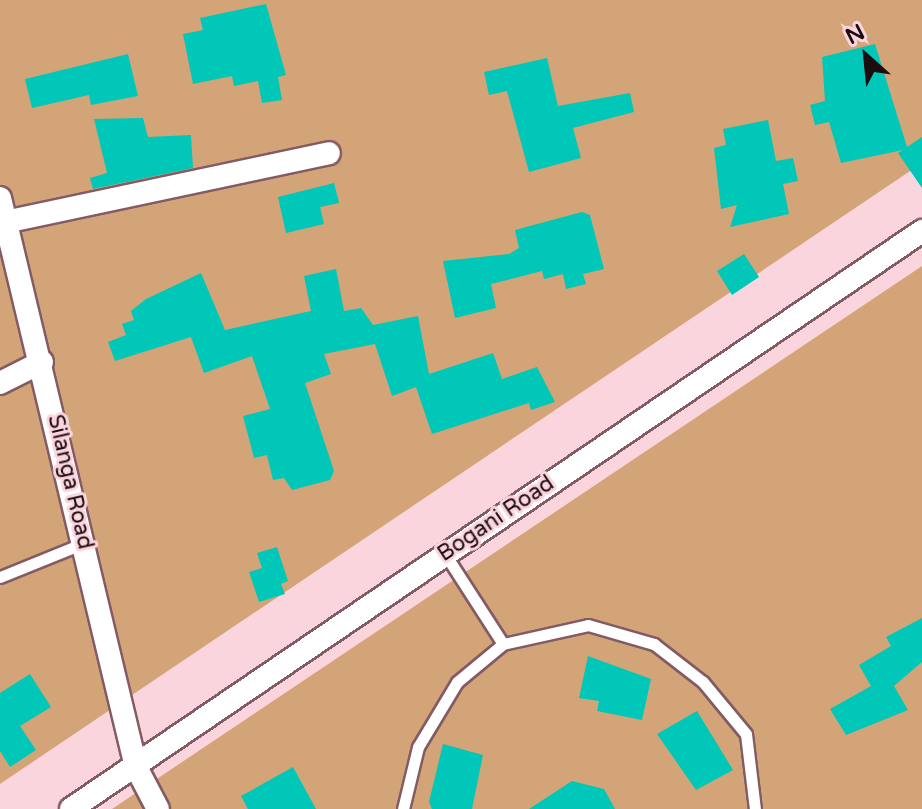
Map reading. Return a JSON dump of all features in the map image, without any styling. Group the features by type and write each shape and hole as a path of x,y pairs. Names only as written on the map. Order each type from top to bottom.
{"street":[{"path":"5,222 329,153"},
{"name":"Silanga Road","path":"0,198 42,362 136,767 158,809"},
{"name":"Bogani Road","path":"71,809 922,231"},
{"path":"0,383 42,362"}],"lane":[{"path":"0,577 84,543"},
{"path":"445,553 503,644"},
{"path":"403,809 418,747 457,682 503,644 588,625 654,644 703,682 746,734 755,809"}],"shaded area":[{"path":"0,0 922,0 922,163 0,784"},
{"path":"922,266 922,809 112,809"}],"building":[{"path":"266,4 286,75 278,77 282,100 262,103 258,81 234,86 232,76 193,84 183,34 203,30 200,18"},
{"path":"875,44 907,147 922,137 922,188 898,153 903,150 841,163 829,122 815,125 810,105 825,101 822,57"},
{"path":"128,54 138,96 91,105 89,95 32,108 25,79"},
{"path":"547,58 558,106 630,93 634,112 573,128 581,158 529,172 507,91 489,95 484,72"},
{"path":"143,118 148,137 191,135 193,168 93,189 90,178 107,173 94,119"},
{"path":"768,120 776,161 793,158 798,181 783,184 789,214 730,227 737,205 721,209 714,148 726,145 723,129"},
{"path":"334,183 339,203 320,207 324,224 286,233 278,197"},
{"path":"582,212 590,215 604,269 583,274 586,284 566,289 563,274 544,279 542,271 491,284 496,308 455,318 443,261 509,254 519,248 515,230"},
{"path":"744,254 759,277 732,295 717,271"},
{"path":"336,269 344,311 361,308 373,325 418,316 429,374 493,353 502,379 537,367 555,402 531,410 529,403 432,434 416,387 392,396 375,344 324,354 331,374 305,383 334,471 330,480 292,490 284,478 273,480 267,455 254,458 243,416 270,409 252,356 204,373 191,337 115,361 108,342 126,335 122,324 134,320 131,311 146,299 201,273 225,330 311,311 304,276"},
{"path":"277,547 288,581 281,584 285,594 259,602 249,572 262,568 257,553"},
{"path":"922,618 922,662 894,686 908,710 846,735 830,709 871,686 859,665 891,646 886,637"},
{"path":"588,656 651,679 642,720 597,711 599,701 579,698"},
{"path":"30,674 51,707 20,726 36,750 10,767 0,751 0,693"},
{"path":"697,711 733,770 696,790 657,734"},
{"path":"443,744 483,755 472,809 432,809 429,802"},
{"path":"293,767 316,809 248,809 241,796"},
{"path":"572,781 604,789 615,809 529,809"}]}
